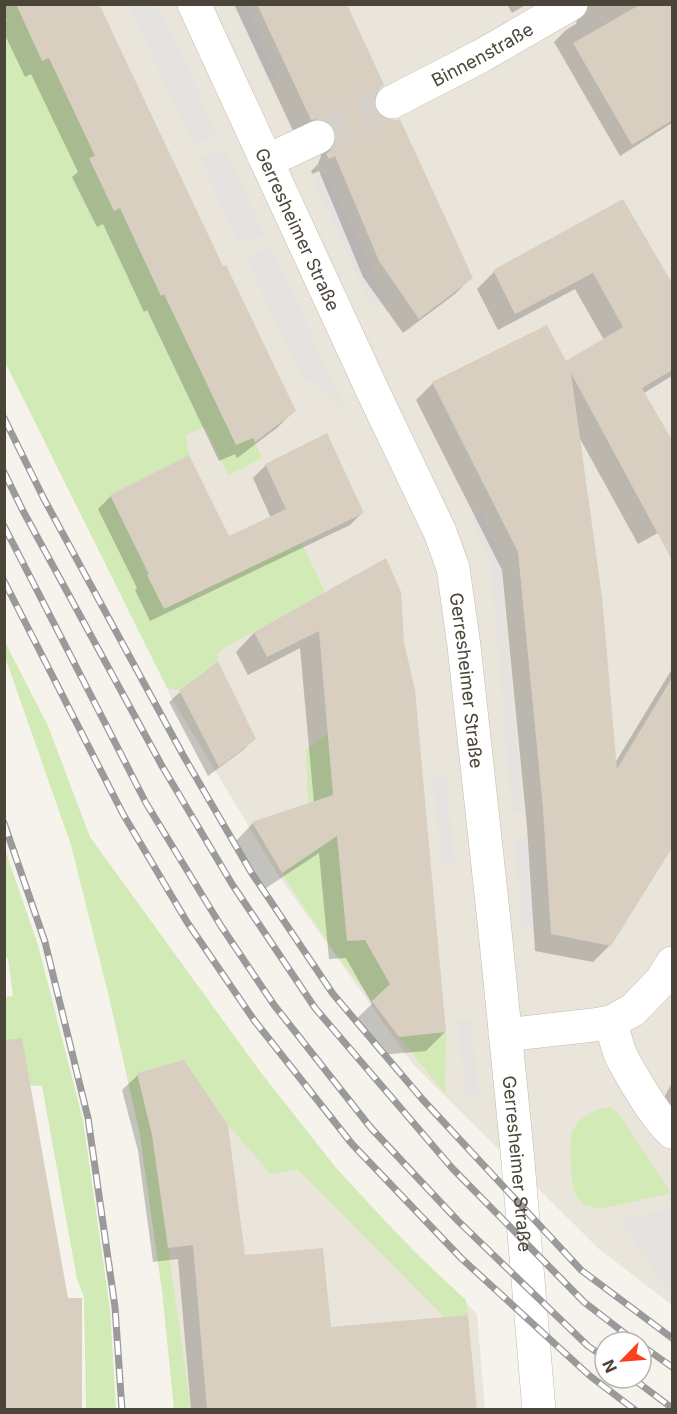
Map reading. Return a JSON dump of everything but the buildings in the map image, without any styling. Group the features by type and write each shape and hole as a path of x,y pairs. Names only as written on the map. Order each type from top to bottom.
{"street":[{"name":"Gerresheimer Straße","path":"194,4 440,532 453,568 464,646 505,1035 539,1410"},
{"name":"Binnenstraße","path":"392,102 481,56 572,4"},
{"path":"267,161 318,137"},
{"path":"505,1035 611,1022 633,1010 661,981 672,963"},
{"path":"611,1022 622,1057 648,1101 672,1132"}],"shaded area":[{"path":"5,5 672,5 672,1305 599,1249 412,1063 277,873 169,694 159,643 5,326"},
{"path":"128,5 157,5 218,134 194,145"},
{"path":"232,5 244,5 277,76 267,81"},
{"path":"224,148 264,233 240,244 200,159"},
{"path":"326,172 386,302 372,308 313,179"},
{"path":"270,247 347,410 300,374 246,258"},
{"path":"481,512 500,556 523,811 512,812 490,562 470,518"},
{"path":"446,778 454,862 441,864 433,779"},
{"path":"527,838 536,927 522,928 514,839"},
{"path":"143,976 477,1314 485,1409 179,1409 130,1048"},
{"path":"471,1018 479,1093 466,1095 457,1020"},
{"path":"672,1208 672,1294 620,1219"}],"green space":[{"path":"5,5 24,5 18,8 42,60 49,58 90,144 95,156 89,159 114,211 120,208 236,445 253,438 262,458 228,475 205,427 186,435 189,455 110,495 164,608 286,510 325,592 228,646 218,653 218,661 179,690 167,688 5,362"},
{"path":"4,640 48,726 90,837 262,1074 337,1169 412,1250 466,1300 468,1315 444,1317 297,1169 271,1174 228,1125 184,1060 137,1073 152,1135 191,1409 174,1409 162,1291 140,1135 71,845 5,657"},
{"path":"328,733 347,941 365,940 390,984 372,1001 329,944 282,873 304,858 293,839 308,803 306,750"},
{"path":"4,847 38,945 83,1120 110,1309 116,1409 86,1409 84,1297 77,1279 42,1086 5,1084 5,997 13,996 8,958 5,958"},
{"path":"446,1032 445,1094 399,1037"},
{"path":"610,1107 619,1114 671,1193 600,1209 584,1205 578,1197 574,1189 571,1167 572,1133 585,1116 599,1109"}],"tunnel":[{"path":"318,137 392,102"}],"railway":[{"path":"4,418 44,499 183,755 251,872 333,994 423,1100 581,1270 672,1338"},
{"path":"4,472 162,766 232,884 315,1008 452,1168 584,1302 620,1330"},
{"path":"4,526 146,803 221,926 274,1005 371,1128 458,1221 593,1350"},
{"path":"4,581 123,814 187,922 254,1020 352,1144 461,1258 590,1376 635,1410"},
{"path":"4,823 45,942 88,1118 115,1307 122,1410"},
{"path":"653,1354 672,1367"},
{"path":"648,1390 672,1408"}]}
